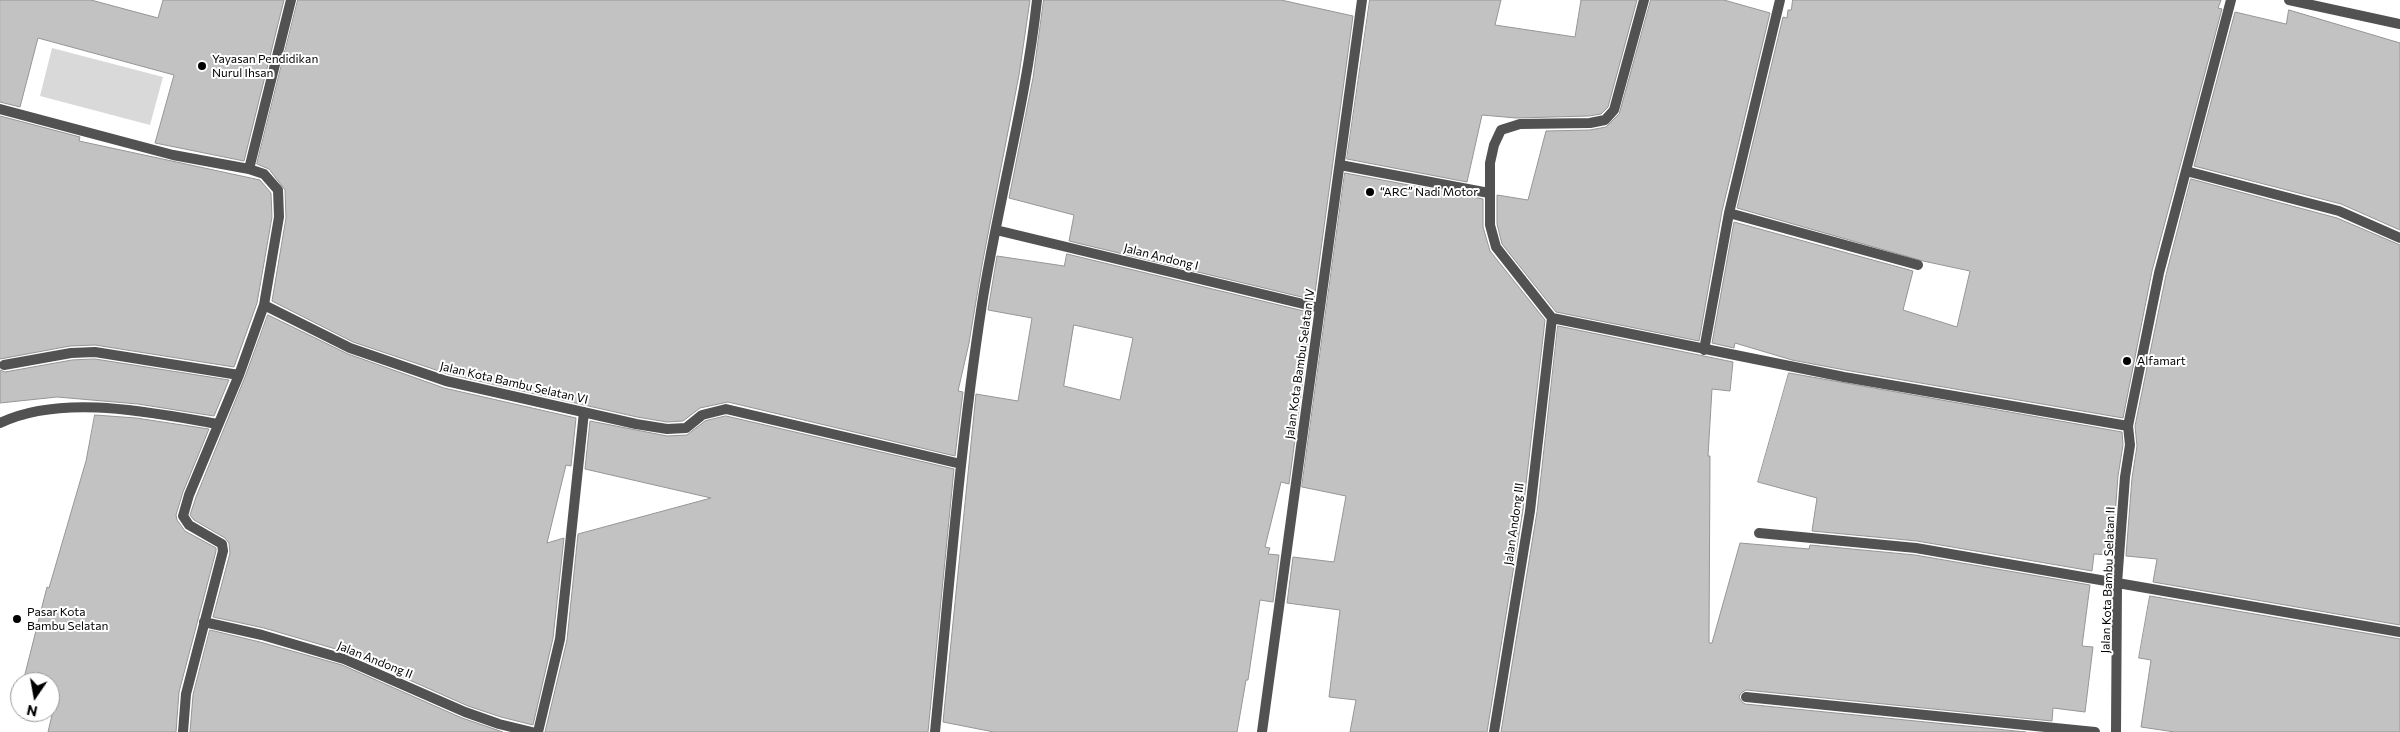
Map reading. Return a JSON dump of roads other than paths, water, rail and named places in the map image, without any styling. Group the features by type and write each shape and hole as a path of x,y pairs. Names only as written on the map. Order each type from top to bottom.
{"street":[{"path":"249,169 290,0"},
{"path":"935,732 961,464 982,305 1031,56 1037,0"},
{"name":"Jalan Kota Bambu Selatan IV","path":"1262,732 1362,0"},
{"path":"1644,0 1614,110 1605,120 1590,123 1520,124 1501,130 1494,145 1490,163 1489,193 1490,225 1496,247 1552,318 1844,377 2106,420 2126,427"},
{"path":"1704,350 1729,214 1780,0"},
{"name":"Jalan Kota Bambu Selatan II","path":"2116,732 2117,583 2125,477 2130,445 2126,427 2159,273 2231,0"},
{"path":"2289,0 2400,24"},
{"path":"0,109 173,155 249,169 264,174 278,190 280,203 275,248 264,305 238,375 189,495 184,516 189,525 222,544 222,559 186,694 183,732"},
{"path":"1340,165 1489,193"},
{"path":"2186,171 2338,211 2400,238"},
{"path":"1729,214 1918,265"},
{"name":"Jalan Andong I","path":"996,230 1320,308"},
{"name":"Jalan Kota Bambu Selatan VI","path":"264,305 350,348 446,381 636,424 666,428 686,428 702,415 726,409 961,464"},
{"name":"Jalan Andong III","path":"1494,732 1530,511 1552,318"},
{"path":"4,365 71,353 95,352 238,375"},
{"path":"0,422 15,416 62,408 128,408 218,424"},
{"path":"538,732 560,639 584,412"},
{"path":"1758,533 1916,548 2400,632"},
{"name":"Jalan Andong II","path":"204,622 262,635 344,659 465,712 499,724 527,731"},
{"path":"1746,696 2095,732"}],"place":[{"name":"Yayasan Pendidikan Nurul Ihsan","path":"202,66"},
{"name":"“ARC” Nadi Motor","path":"1370,192"},
{"name":"Alfamart","path":"2127,361"},
{"name":"Pasar Kota Bambu Selatan","path":"17,619"}]}
